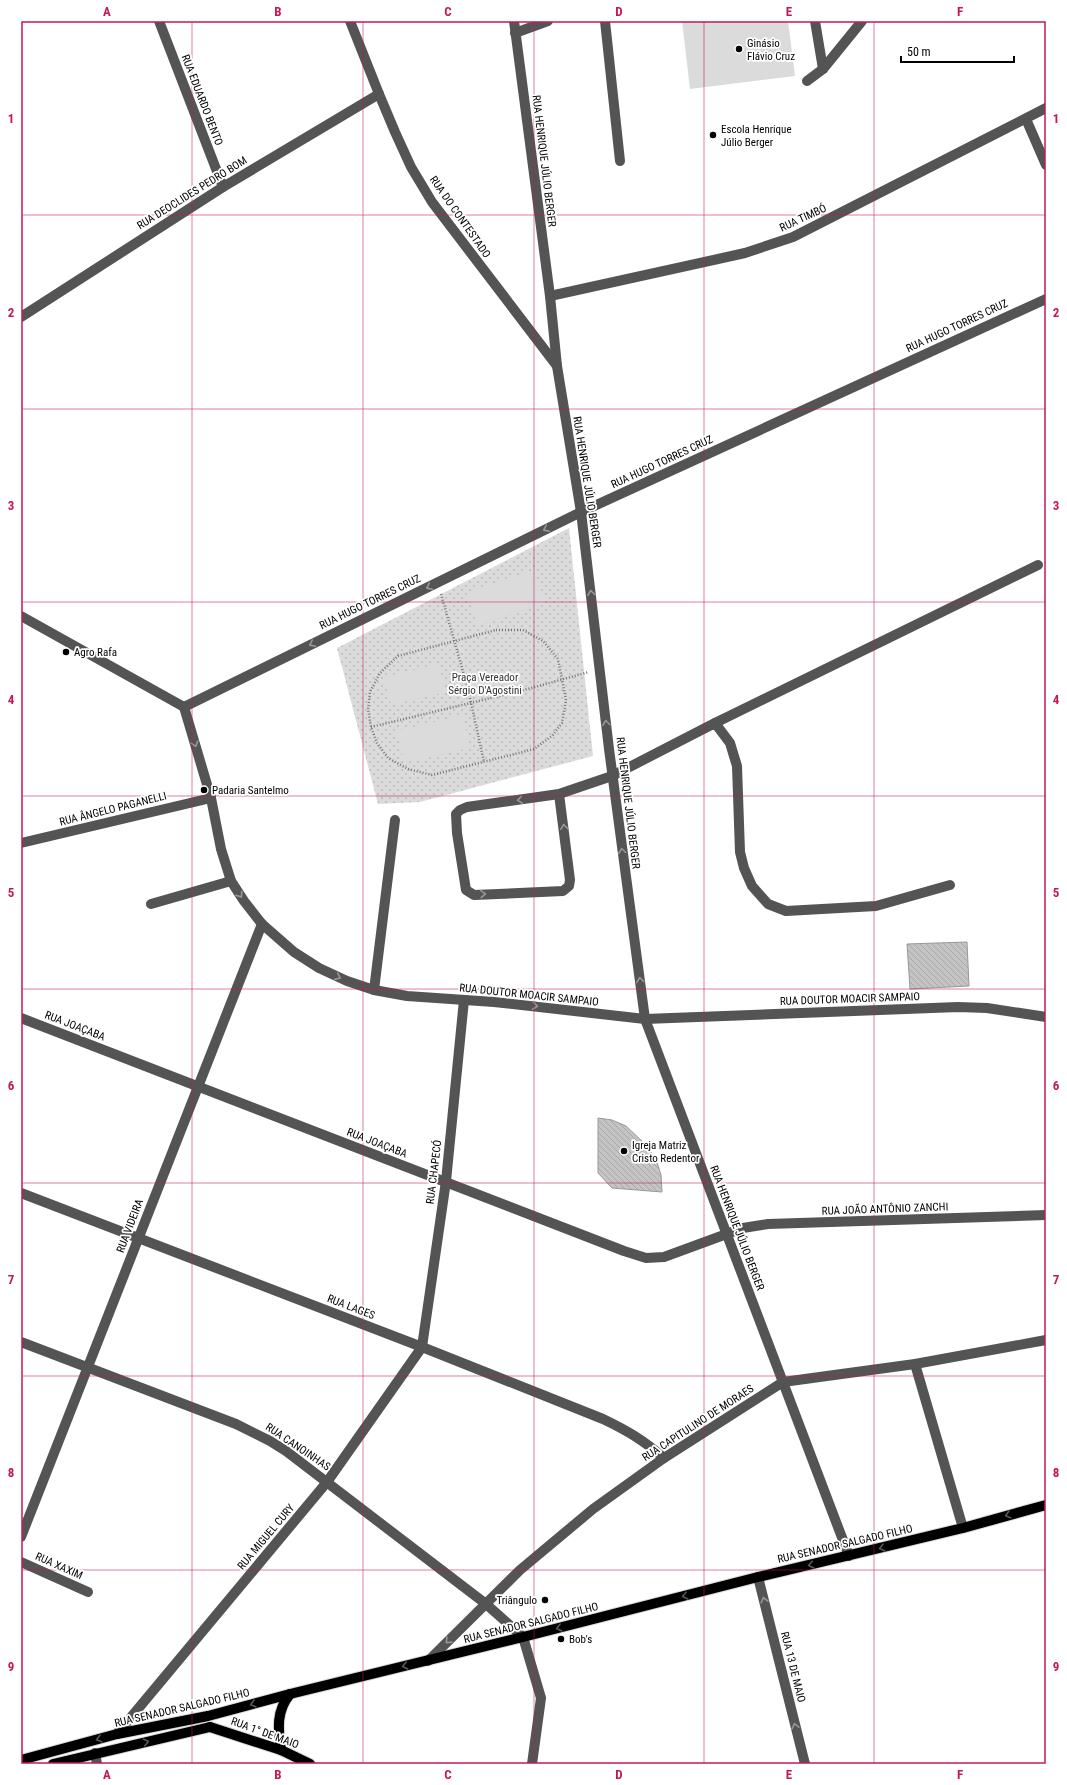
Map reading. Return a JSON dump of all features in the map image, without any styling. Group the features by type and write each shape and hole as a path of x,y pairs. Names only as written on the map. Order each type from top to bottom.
{"main road":[{"name":"RUA SENADOR SALGADO FILHO","path":"21,1760 117,1734 208,1716 290,1694 524,1637 758,1577 963,1528 1046,1505"},
{"path":"281,1750 278,1731 280,1709 290,1694"},
{"path":"53,1764 210,1727 208,1716"},
{"name":"RUA 1° DE MAIO","path":"210,1727 281,1750 310,1764"}],"street":[{"name":"RUA EDUARDO BENTO","path":"159,21 223,187"},
{"name":"RUA DO CONTESTADO","path":"350,21 378,94 411,167 432,202 557,366"},
{"name":"RUA HENRIQUE JÚLIO BERGER","path":"514,21 550,296 557,366 581,512 612,776 645,1019 849,1556"},
{"path":"515,32 548,21"},
{"path":"605,21 620,161"},
{"path":"815,21 822,70"},
{"path":"807,81 822,70 862,21"},
{"name":"RUA DEOCLIDES PEDRO BOM","path":"21,317 223,187 378,94"},
{"name":"RUA TIMBÓ","path":"550,296 745,253 793,237 1046,108"},
{"path":"1026,119 1046,165"},
{"name":"RUA HUGO TORRES CRUZ","path":"184,707 581,512 1046,299"},
{"path":"559,794 570,880 569,886 564,891 474,895 466,890 457,833 456,814 460,810 559,794 612,776 715,723 1038,565"},
{"path":"21,616 184,707"},
{"name":"RUA DOUTOR MOACIR SAMPAIO","path":"184,707 211,798 221,849 231,881 262,924 294,952 319,968 347,981 374,990 407,996 494,1002 645,1019 958,1007 987,1008 1046,1017"},
{"path":"715,723 730,743 737,766 740,852 744,868 752,886 768,904 786,911 869,907 950,886"},
{"name":"RUA ÂNGELO PAGANELLI","path":"21,844 211,798"},
{"path":"374,990 395,820"},
{"path":"151,904 231,881"},
{"name":"RUA VIDEIRA","path":"21,1537 262,924"},
{"name":"RUA CHAPECÓ","path":"422,1346 446,1182 464,1000"},
{"name":"RUA JOAÇABA","path":"21,1018 624,1251 646,1258 664,1257 726,1233"},
{"name":"RUA LAGES","path":"21,1193 422,1346 621,1427 643,1440 664,1458"},
{"name":"RUA JOÃO ANTÔNIO ZANCHI","path":"726,1233 743,1228 768,1224 1046,1215"},
{"name":"RUA CAPITULINO DE MORAES","path":"428,1661 520,1570 593,1508 664,1458 783,1382 915,1364 1046,1340"},
{"name":"RUA CANOINHAS","path":"21,1342 88,1366 255,1433 286,1451 486,1604 524,1637"},
{"name":"RUA MIGUEL CURY","path":"117,1734 327,1482 422,1346"},
{"path":"915,1364 963,1528"},
{"name":"RUA XAXIM","path":"21,1562 88,1592"},
{"name":"RUA 13 DE MAIO","path":"758,1577 805,1764"},
{"path":"524,1637 541,1698 532,1764"},
{"path":"95,1753 97,1764"}],"path":[{"path":"437,582 471,702 484,762"},
{"path":"496,630 523,630 543,641 558,659 562,679 566,700 562,723 552,736 534,749 484,762 432,775 408,769 388,758 377,743 371,727 368,709 370,692 380,673 398,656 496,630"},
{"path":"371,727 589,672"}],"green space":[{"name":"Ginásio Flávio Cruz","path":"682,21 788,21 795,76 690,89"},
{"name":"Praça Vereador Sérgio D'Agostini","path":"569,528 593,756 420,802 378,804 337,648"},
{"path":"533,570 545,603 478,625 467,592"},
{"path":"439,664 446,692 391,705 384,677"},
{"path":"463,715 470,748 404,763 396,731"}],"building":[{"path":"967,942 969,986 910,989 907,944"},
{"name":"Igreja Matriz Cristo Redentor","path":"598,1118 612,1120 626,1126 645,1144 656,1159 661,1175 662,1192 612,1188 598,1173"}],"place":[{"name":"Ginásio Flávio Cruz","path":"739,49"},
{"name":"Escola Henrique Júlio Berger","path":"713,135"},
{"name":"Agro Rafa","path":"66,652"},
{"name":"Padaria Santelmo","path":"204,790"},
{"name":"Igreja Matriz Cristo Redentor","path":"624,1151"},
{"name":"Triângulo","path":"545,1600"},
{"name":"Bob's","path":"561,1639"}]}
